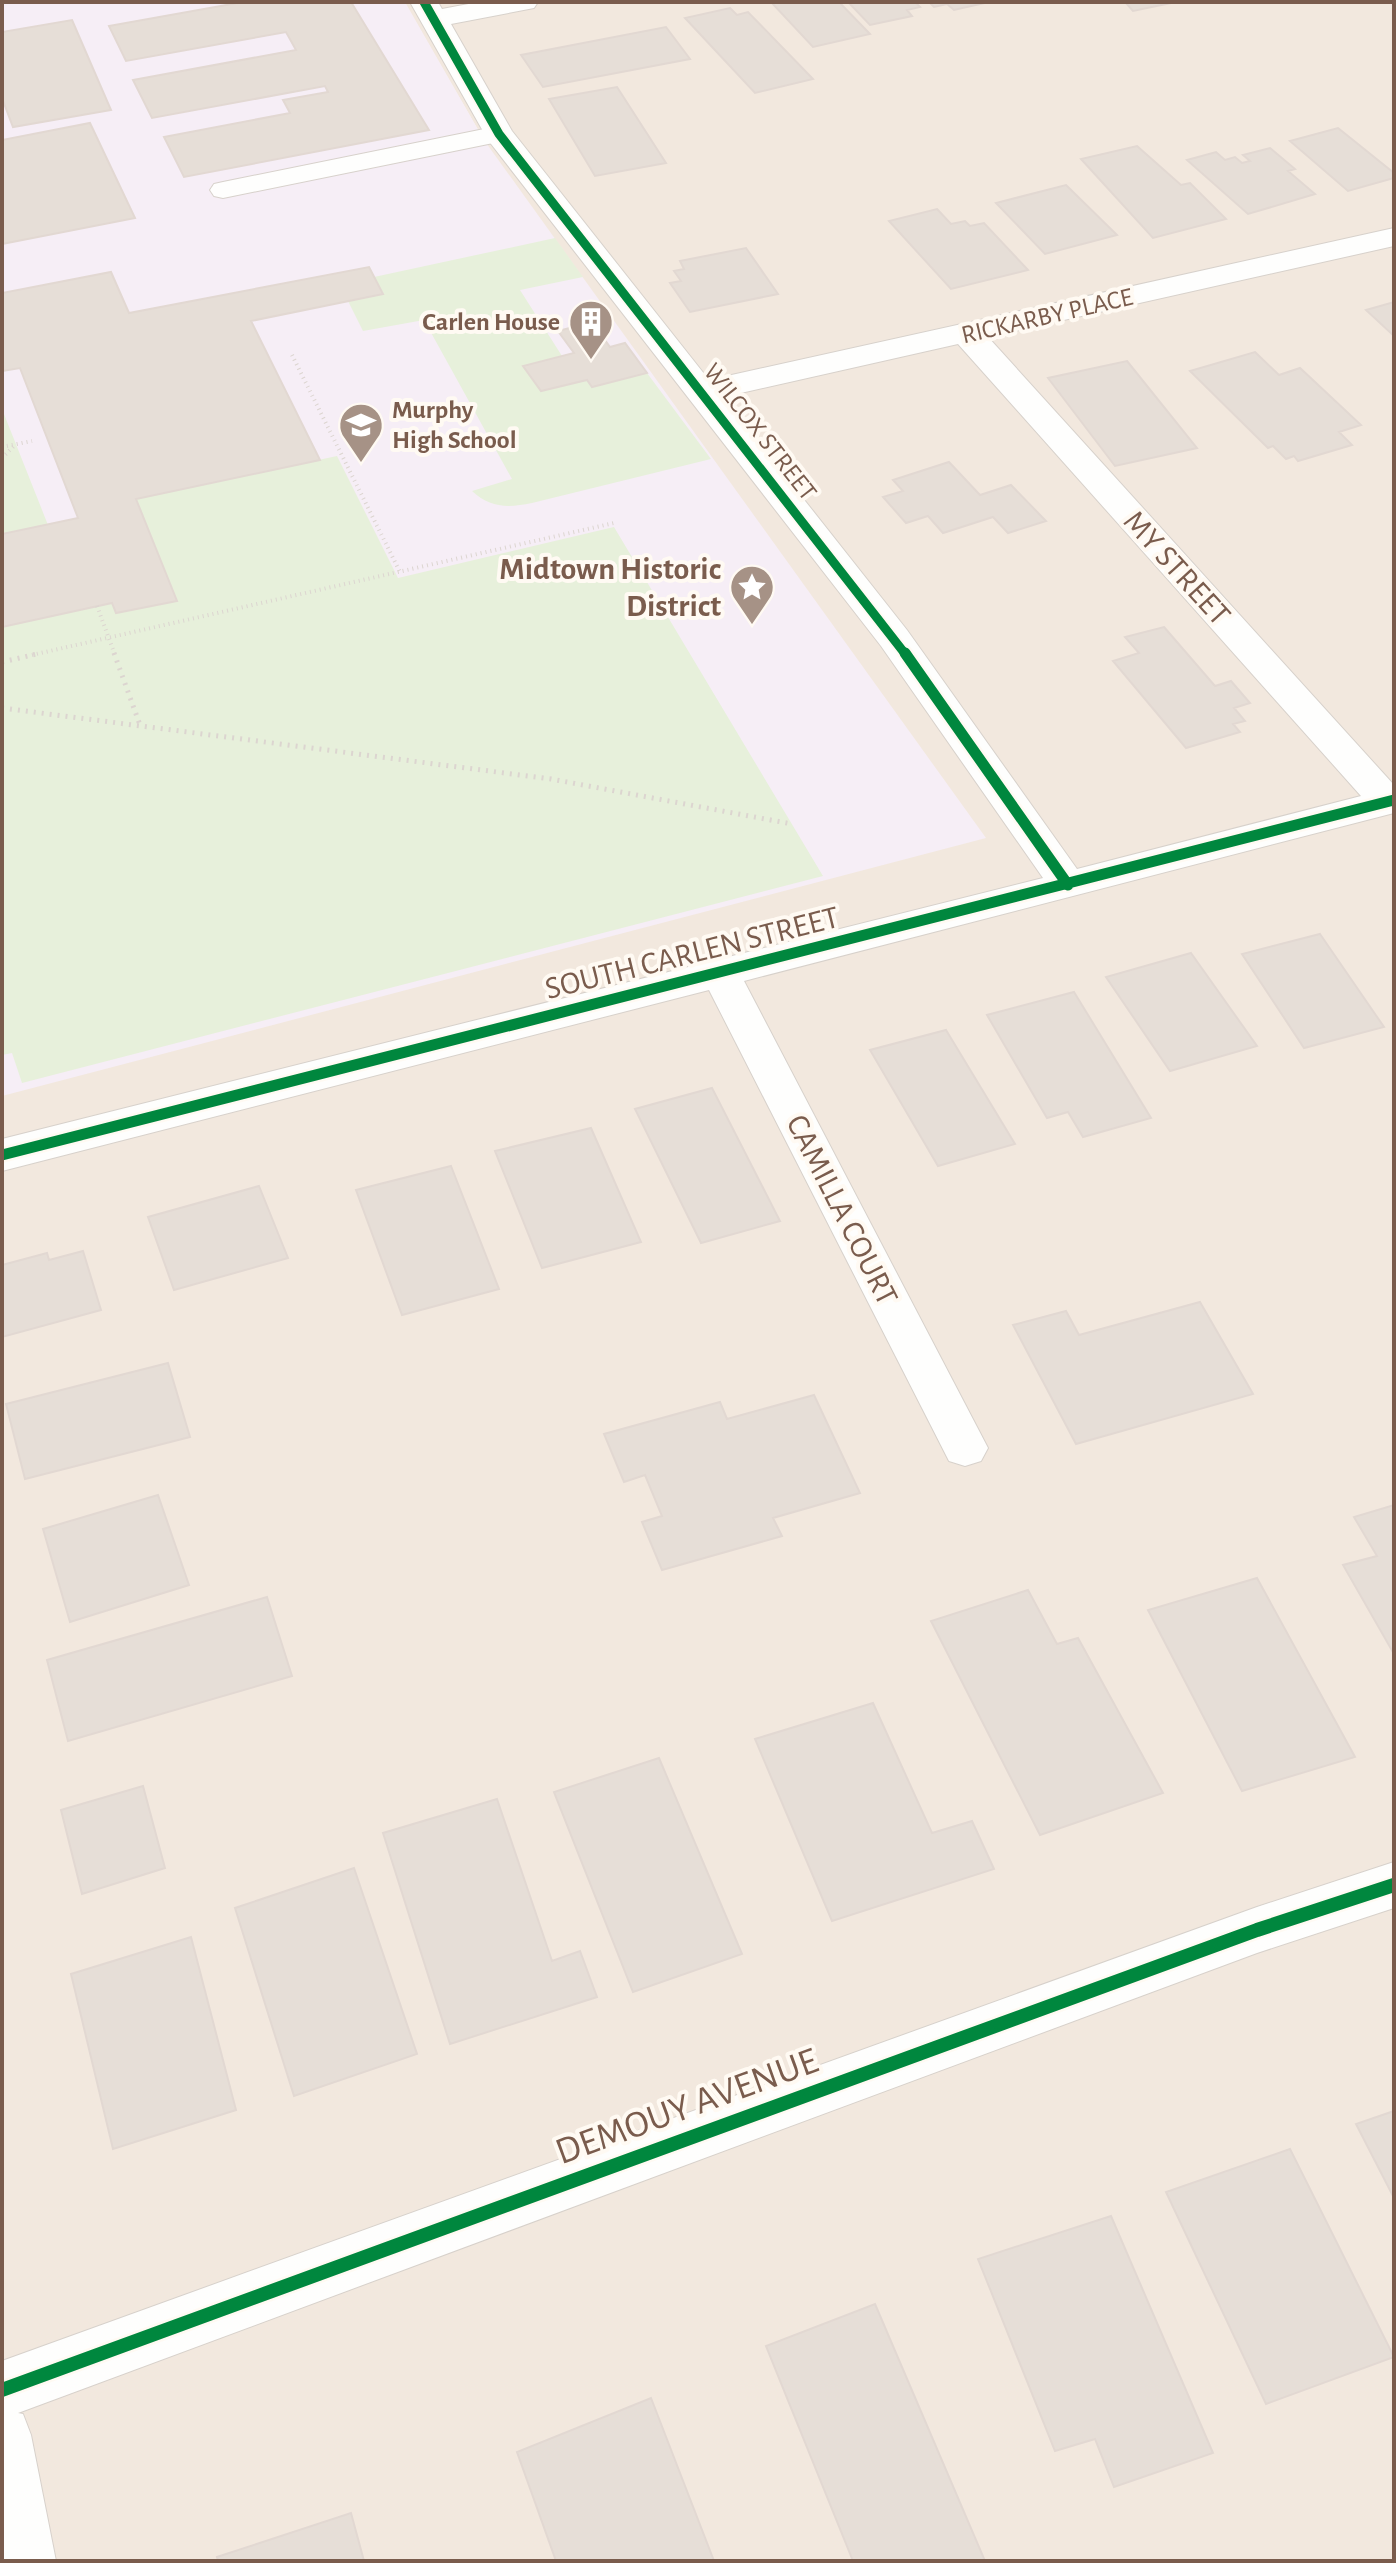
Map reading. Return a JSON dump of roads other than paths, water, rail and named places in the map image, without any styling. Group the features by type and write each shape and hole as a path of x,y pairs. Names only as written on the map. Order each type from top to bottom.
{"street":[{"path":"429,11 524,2"},
{"name":"WILCOX STREET","path":"429,11 499,134 894,638 1068,885"},
{"name":"RICKARBY PLACE","path":"700,392 1394,237"},
{"name":"MY STREET","path":"967,334 1390,801"},
{"name":"SOUTH CARLEN STREET","path":"2,1155 1390,801"},
{"name":"CAMILLA COURT","path":"720,973 965,1448"},
{"name":"DEMOUY AVENUE","path":"2,2390 1257,1930 1394,1885"},
{"path":"2,2435 26,2561"}],"lane":[{"path":"223,190 499,134"}],"place":[{"name":"Carlen House","path":"591,361"},
{"name":"Murphy High School","path":"361,464"},
{"name":"Midtown Historic District","path":"752,626"}]}
